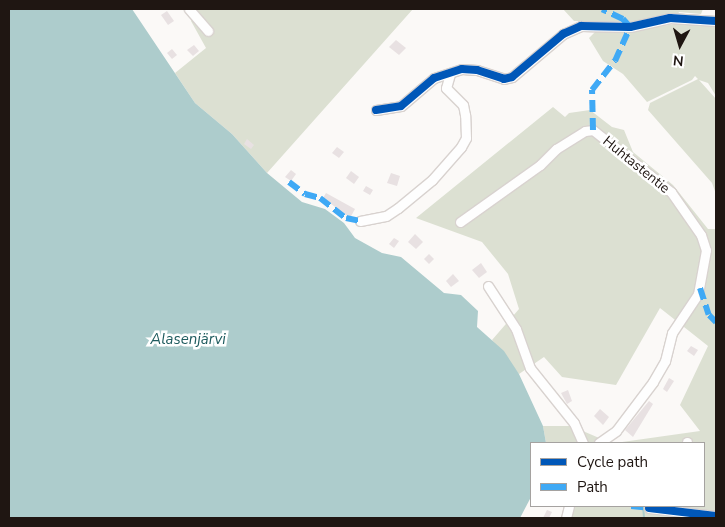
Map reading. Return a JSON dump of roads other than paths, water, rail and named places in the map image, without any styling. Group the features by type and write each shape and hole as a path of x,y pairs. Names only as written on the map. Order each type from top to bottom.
{"street":[{"path":"189,9 208,31"},
{"path":"376,110 401,106 434,78 470,68 496,78 512,77 563,34 580,26 630,27 670,18 716,20"},
{"path":"360,221 386,216 398,208 432,180 461,147 466,138 465,116 463,105 446,88 450,74"},
{"name":"Huhtastentie","path":"460,222 540,165 556,149 585,131 593,130 671,192 701,235 706,250 698,294 672,333 664,361 653,382 616,431 600,442"},
{"path":"488,286 516,329 530,368 574,423 583,442"},
{"path":"649,508 716,516"}],"water":[{"name":"Alasenjärvi","path":"9,9 132,9 195,103 232,134 267,173 302,202 325,209 344,223 355,238 382,253 401,257 444,293 461,295 478,311 477,327 504,351 519,374 543,426 546,442 530,442 530,499 520,518 9,518"}],"waterway":[{"path":"643,507 644,518"}]}
